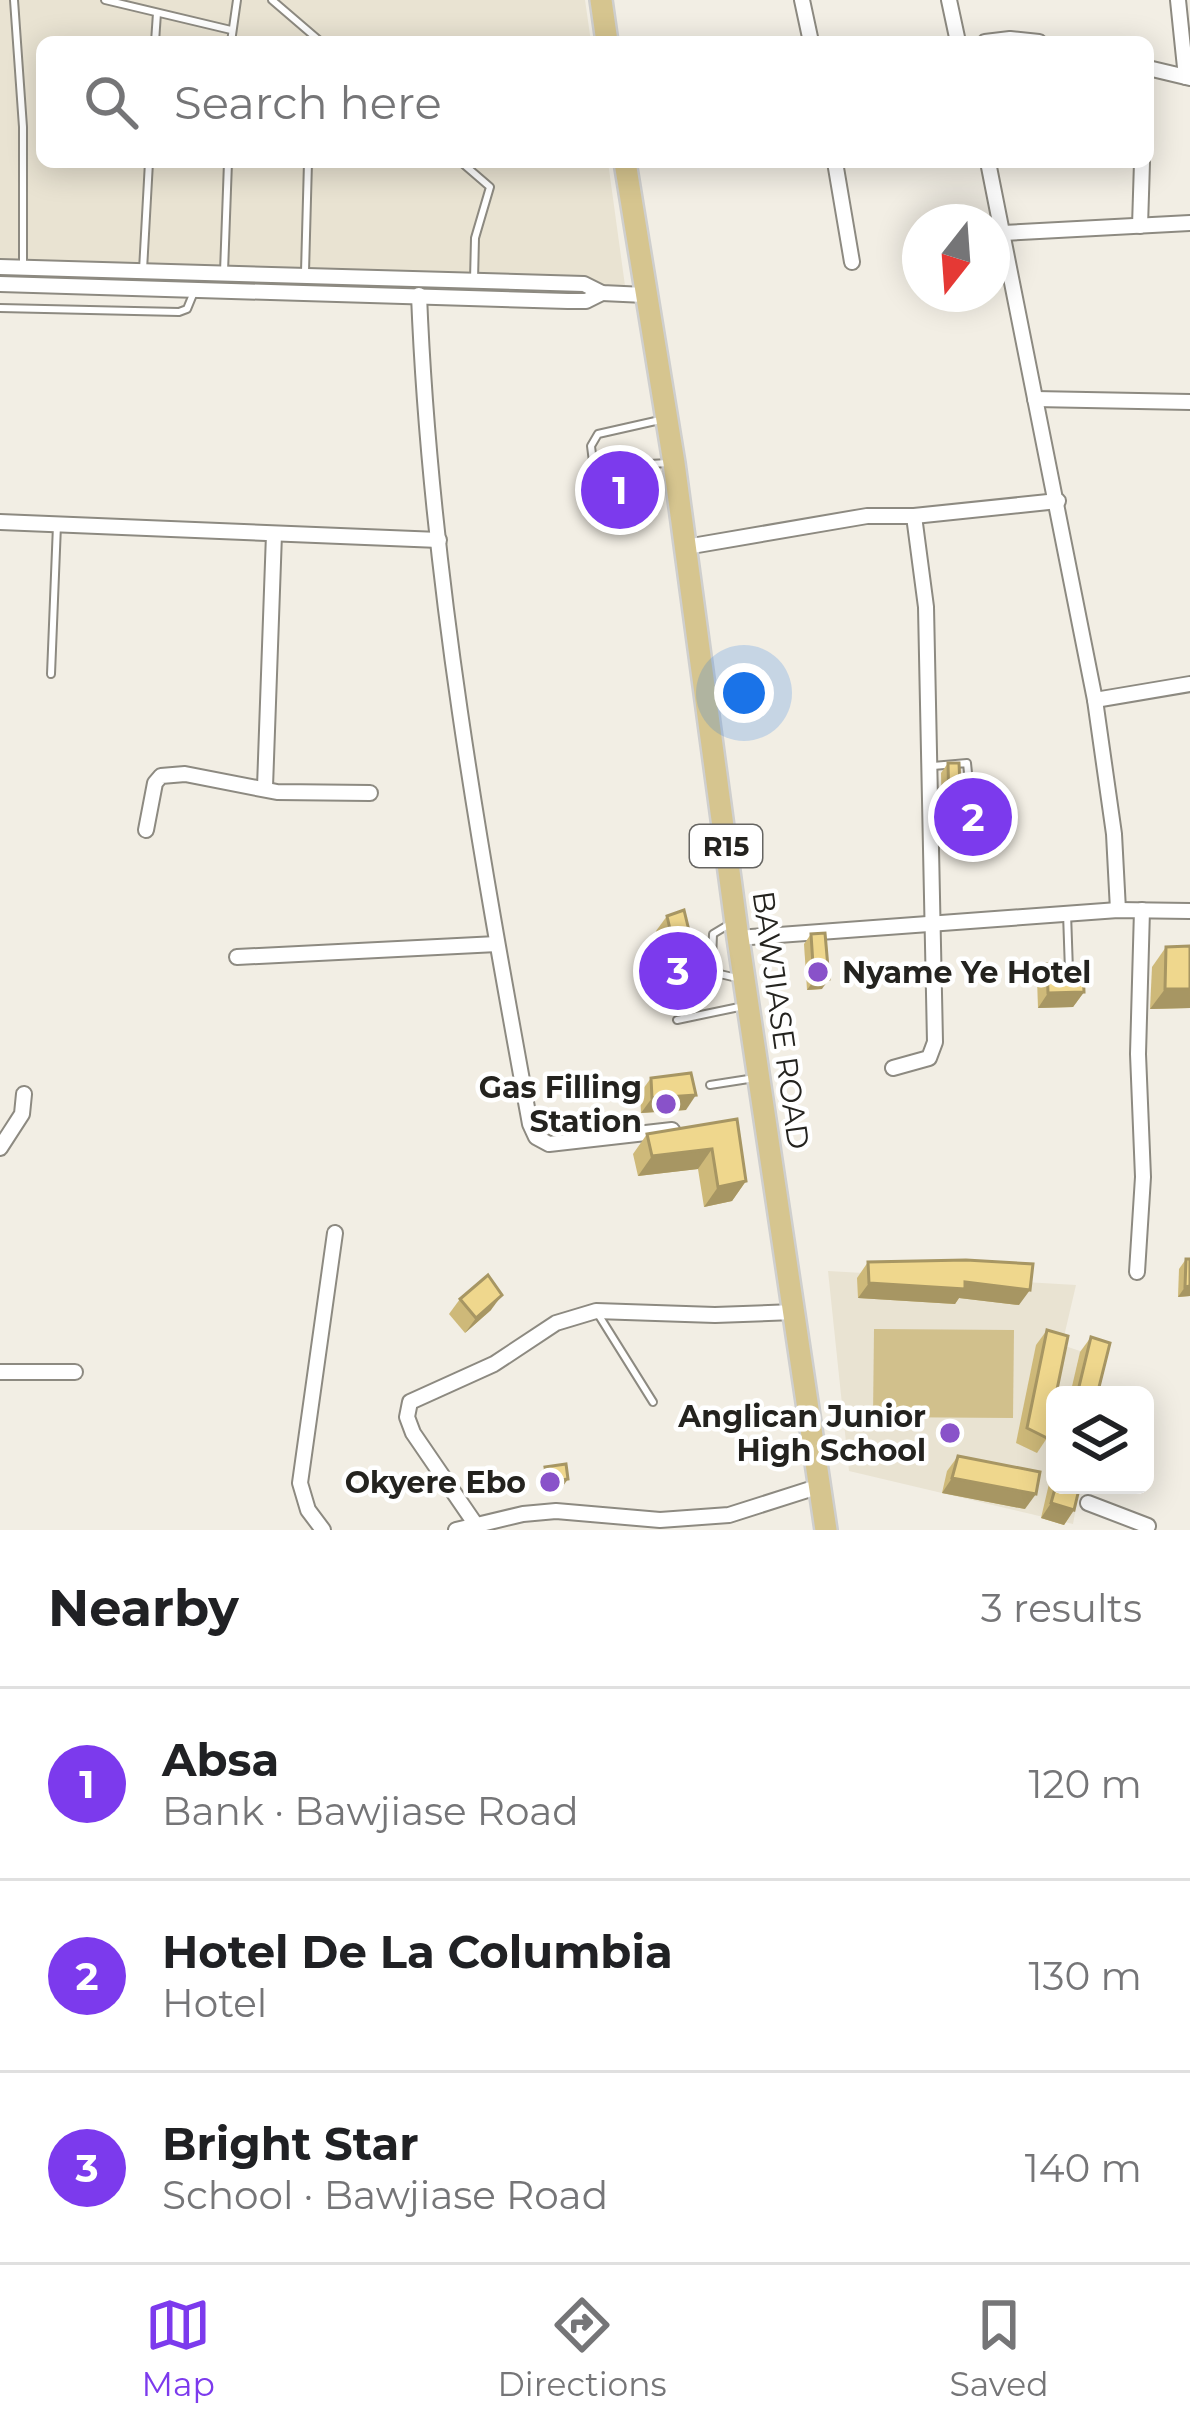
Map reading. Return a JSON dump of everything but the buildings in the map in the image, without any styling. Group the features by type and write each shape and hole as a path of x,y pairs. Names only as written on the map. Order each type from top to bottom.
{"main road":[{"path":"601,0 606,36"},
{"name":"BAWJIASE ROAD","path":"626,168 674,463 758,1078 753,1122 794,1312 826,1530"}],"street":[{"path":"802,0 810,36"},
{"path":"949,0 957,36"},
{"path":"1154,69 1188,77 1178,0"},
{"path":"836,168 852,262"},
{"path":"989,168 997,204"},
{"path":"1140,226 1142,168"},
{"path":"1010,232 1190,223"},
{"path":"0,267 584,284 602,293 645,295"},
{"path":"1010,269 1095,700 1114,834 1118,910"},
{"path":"0,284 568,301 586,301 602,293"},
{"path":"419,296 424,410 458,712 530,1124 536,1137 549,1144 695,1128"},
{"path":"1035,399 1190,402"},
{"path":"686,547 867,516 914,516 1058,501"},
{"path":"893,1068 929,1058 933,1051 926,607 914,516"},
{"path":"0,522 439,539"},
{"path":"265,788 274,534"},
{"path":"1095,700 1190,684"},
{"path":"146,830 155,783 161,776 185,774 277,792 370,794"},
{"path":"737,930 934,925 1118,910 1190,911"},
{"path":"1137,1272 1143,1177 1138,1054 1142,910"},
{"path":"237,957 497,944"},
{"path":"0,1148 22,1114 24,1094"},
{"path":"323,1530 308,1510 300,1483 335,1233"},
{"path":"476,1525 412,1432 407,1417 410,1402 494,1364 556,1323 596,1311 794,1312"},
{"path":"0,1372 76,1372"},
{"path":"456,1530 556,1511 614,1524 729,1515 820,1486"},
{"path":"1088,1503 1152,1529"}],"lane":[{"path":"14,0 22,127 23,267"},
{"path":"105,0 231,30"},
{"path":"231,36 237,0"},
{"path":"272,0 314,36"},
{"path":"155,36 157,14"},
{"path":"143,270 149,168"},
{"path":"224,272 228,168"},
{"path":"304,274 308,168"},
{"path":"468,168 490,187 475,238 474,282"},
{"path":"0,308 179,312 188,309 195,288"},
{"path":"667,418 598,434 591,446 593,462 674,463"},
{"path":"51,674 57,525"},
{"path":"928,766 967,763 971,803"},
{"path":"1067,913 1070,975"},
{"path":"677,1020 748,1005"},
{"path":"710,1085 758,1078"},
{"path":"596,1311 653,1402"}],"shaded area":[{"path":"0,0 585,0 590,36 36,36 36,168 609,168 626,293 0,271"},
{"name":"Anglican Junior High School","path":"828,1271 1076,1285 1062,1345 1104,1359 1099,1386 1046,1386 1046,1494 1078,1494 1073,1524 849,1471"},
{"path":"874,1329 1014,1330 1013,1418 873,1417"}],"place":[{"name":"Absa","path":"620,490"},
{"name":"Hotel De La Columbia","path":"973,817"},
{"name":"Bright Star","path":"678,971"},
{"name":"Nyame Ye Hotel","path":"818,972"},
{"name":"Gas Filling Station","path":"666,1104"},
{"name":"Anglican Junior High School","path":"950,1433"},
{"name":"Okyere Ebo","path":"550,1482"}]}
